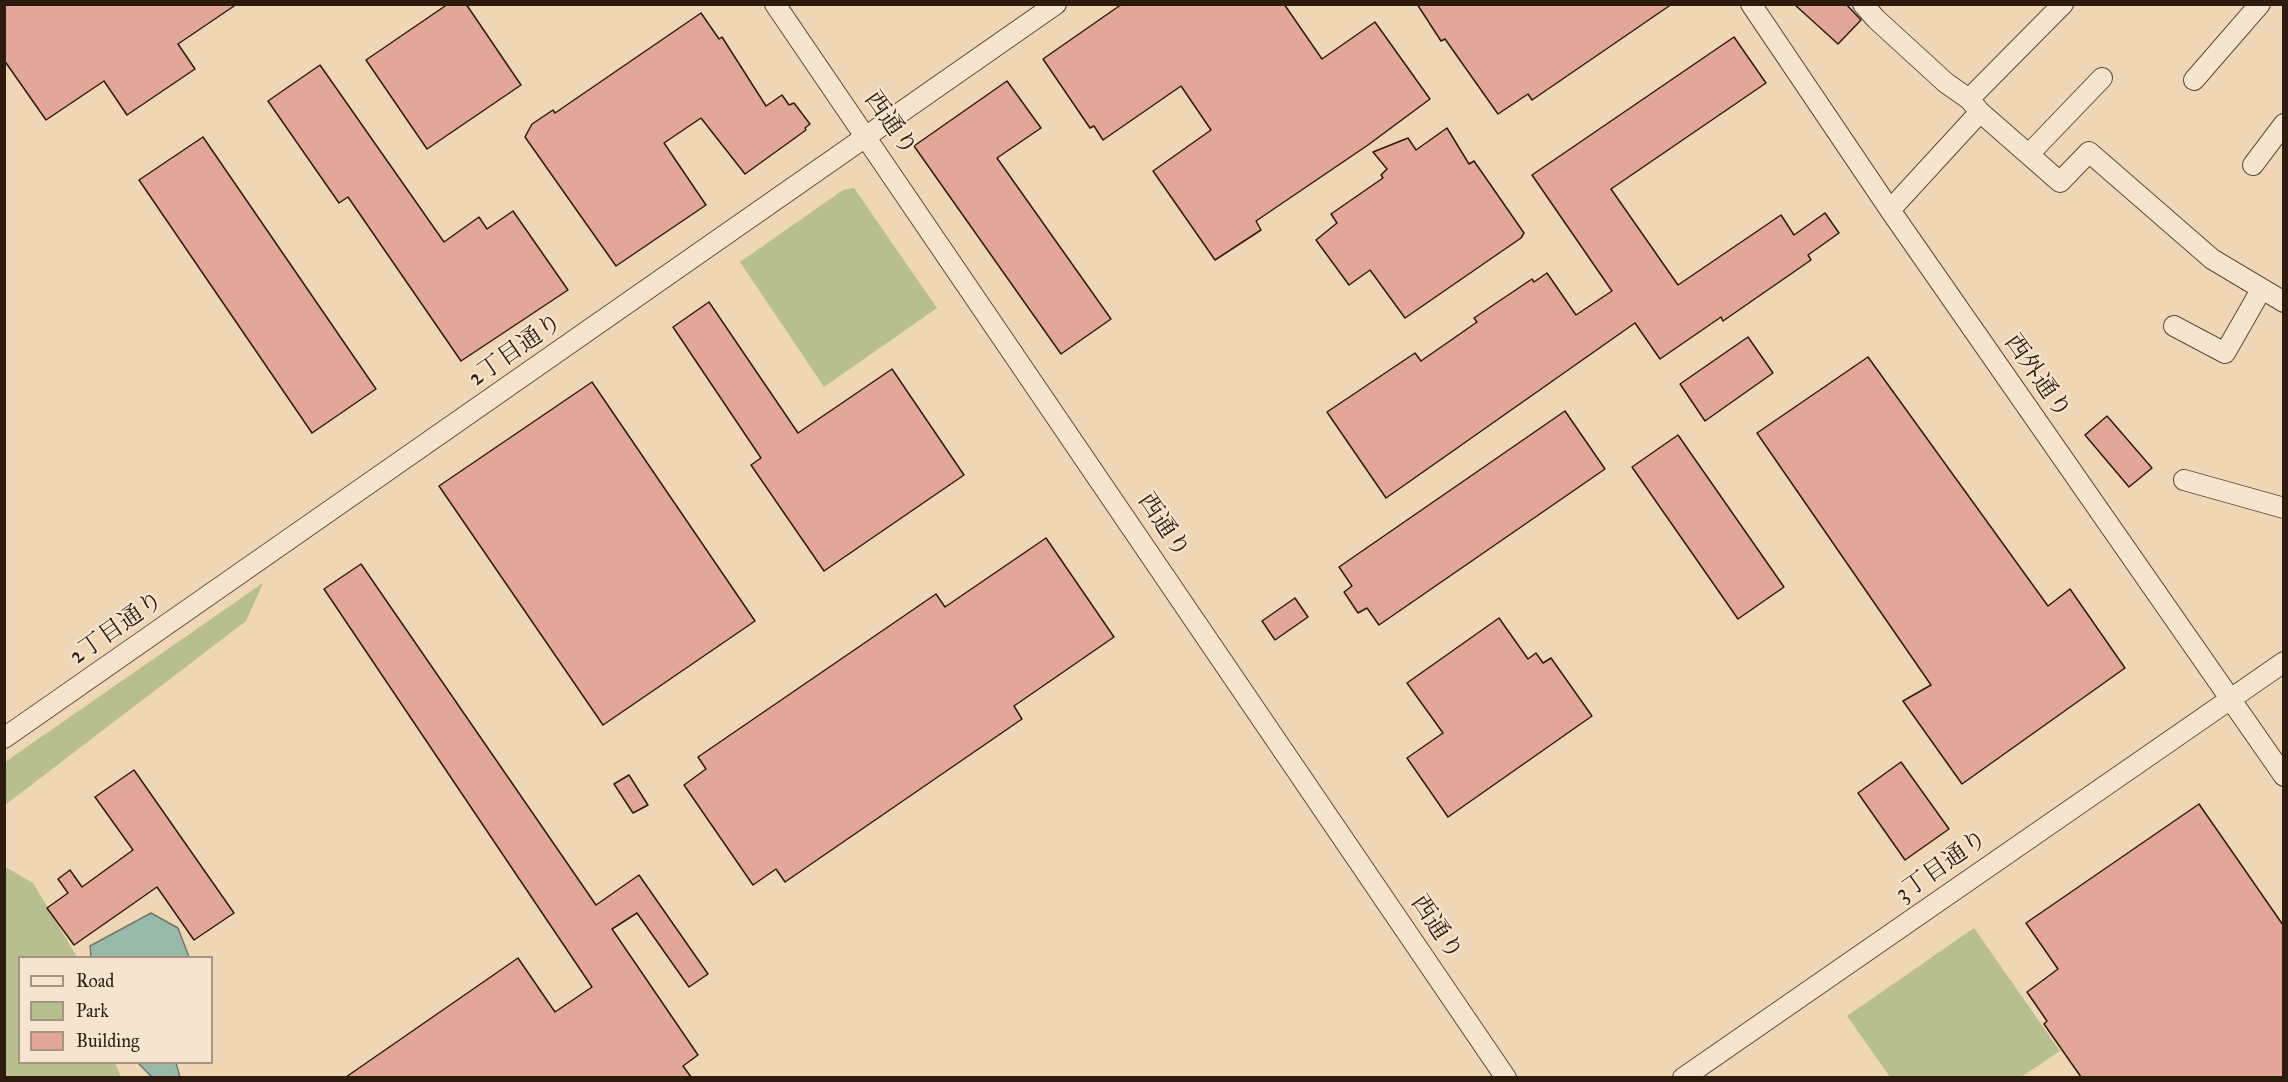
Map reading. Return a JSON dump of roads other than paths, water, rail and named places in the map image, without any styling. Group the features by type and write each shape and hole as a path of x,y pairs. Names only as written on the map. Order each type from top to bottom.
{"street":[{"name":"西通り","path":"776,4 1506,1077"},
{"name":"2丁目通り","path":"4,738 1056,4"},
{"name":"西外通り","path":"1751,4 1890,210 2283,776"},
{"path":"1863,4 1946,83 1975,105 2060,182 2089,152 2117,167 2175,218 2212,259 2283,302"},
{"path":"1890,210 1975,105 2033,24 2063,4"},
{"path":"2194,80 2260,4"},
{"path":"2029,154 2075,94 2102,78"},
{"path":"2253,165 2277,146 2283,124"},
{"path":"2179,336 2225,353 2261,290"},
{"path":"2184,480 2281,500"},
{"name":"3丁目通り","path":"1683,1077 2283,662"}]}
